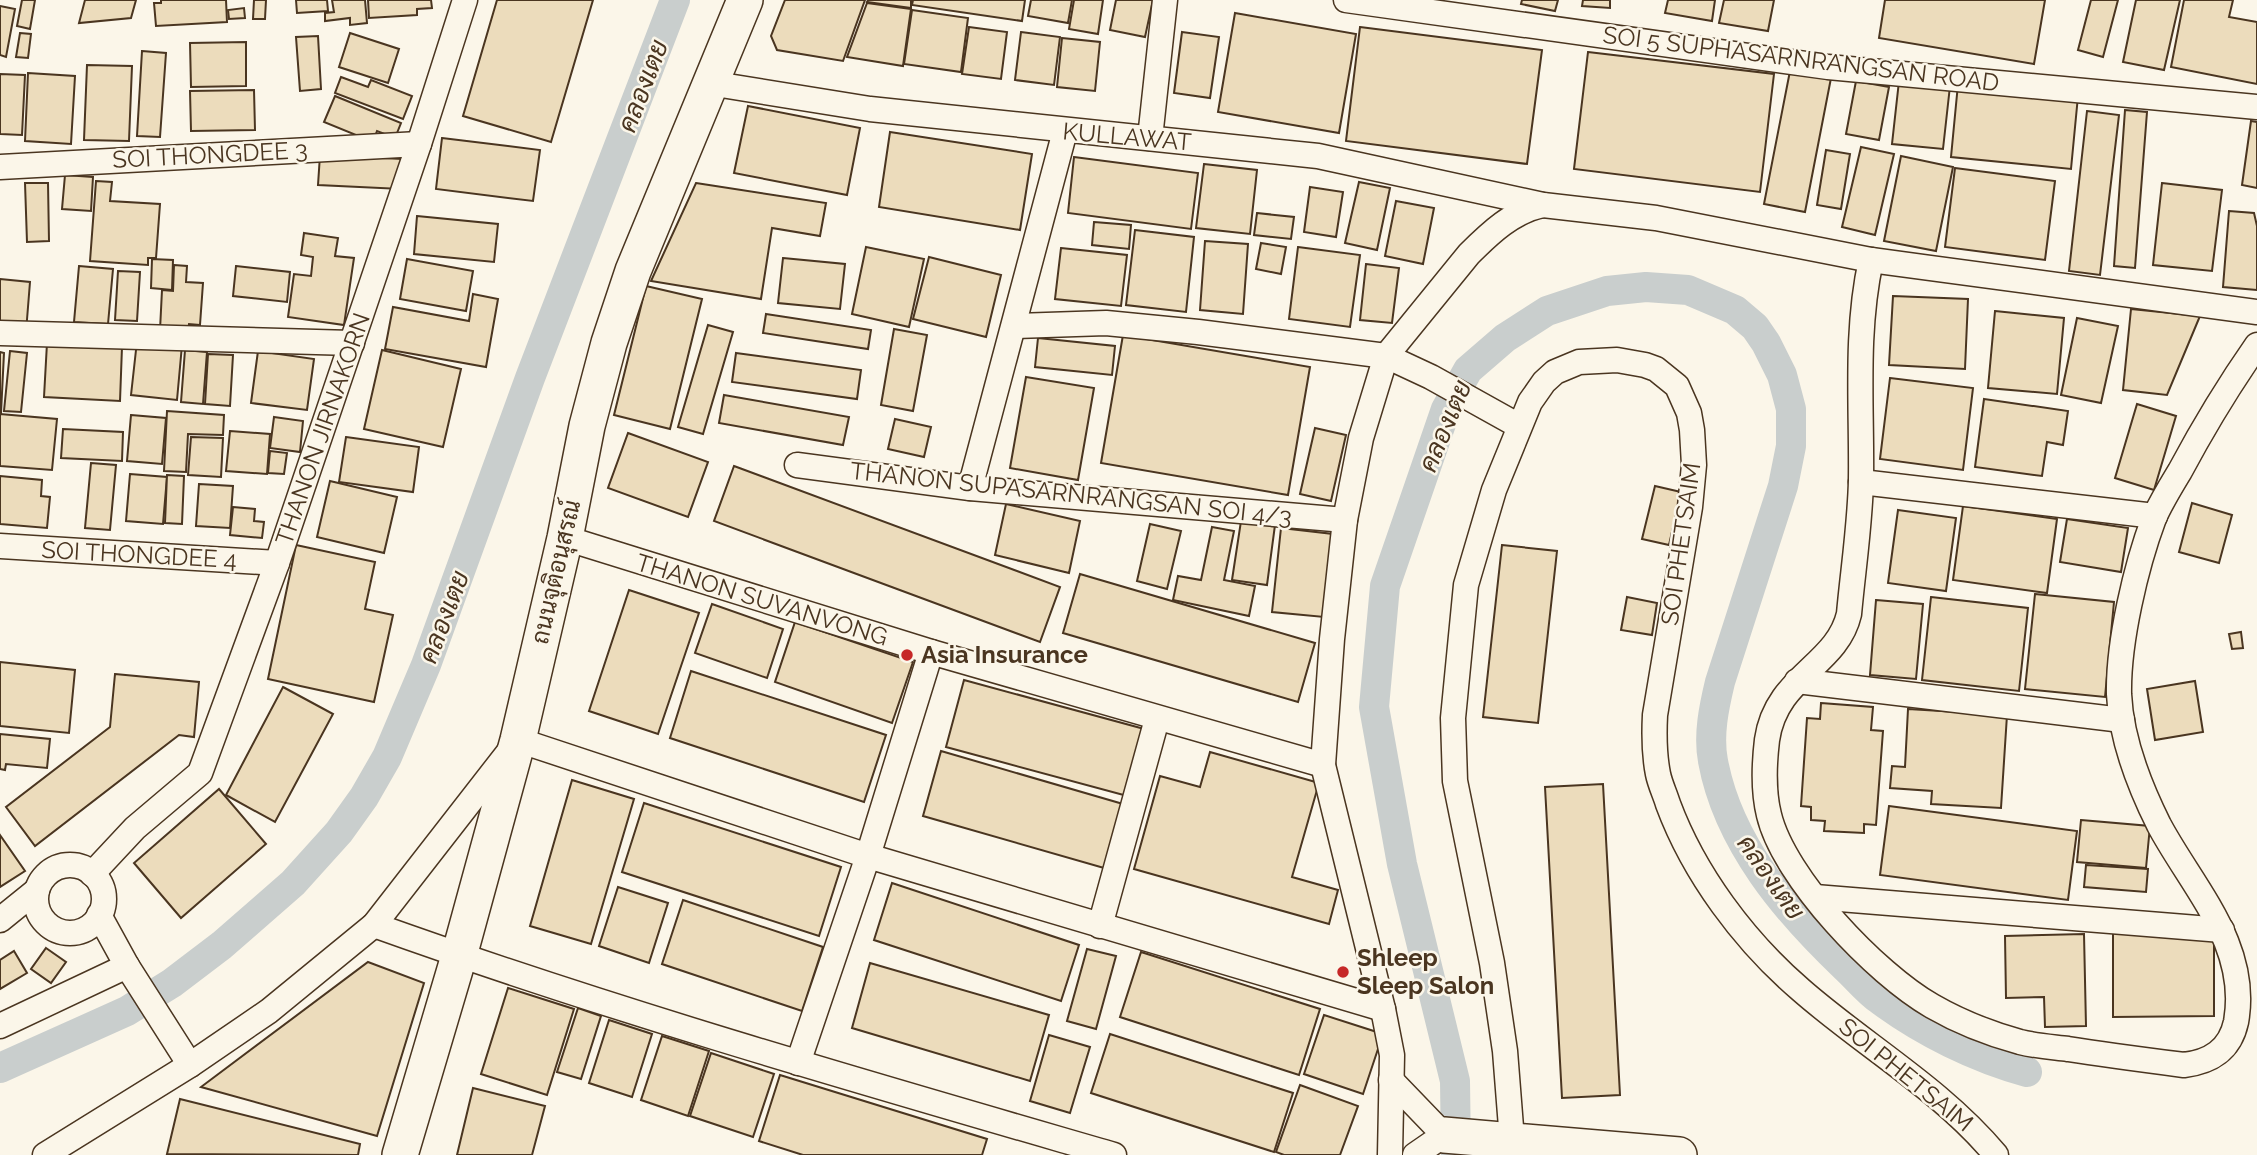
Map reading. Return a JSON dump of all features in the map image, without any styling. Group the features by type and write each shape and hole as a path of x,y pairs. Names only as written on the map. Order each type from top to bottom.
{"street":[{"name":"THANON JIRNAKORN","path":"82,869 200,773 277,563 465,0"},
{"name":"ถนนจุติอนุสรณ์","path":"400,1155 459,956 518,740 565,538 587,426 609,343 634,271 709,83 746,0"},
{"path":"1150,138 1165,0"},
{"name":"SOI 5 SUPHASARNRANGSAN ROAD","path":"1346,0 1828,67 2257,107"},
{"name":"KULLAWAT","path":"709,83 870,109 1318,156 1543,205 1656,218 1871,260"},
{"path":"970,488 1065,131"},
{"name":"SOI THONGDEE 3","path":"0,167 419,144"},
{"path":"1390,1155 1392,1055 1323,765 1332,639 1345,520 1361,439 1386,356 1469,254 1520,212 1543,205"},
{"path":"2257,313 1871,260 1862,313 1859,368 1861,482 1845,629 1839,639 1797,681 1771,721 1765,792 1777,838 1815,897 1863,953 1897,982 1932,1006 1973,1025 2021,1042 2184,1065 2208,1060 2227,1044 2234,1032 2238,1004 2237,980 2230,951 2222,930 2159,824 2138,778 2122,720 2119,693 2123,646 2137,578 2155,516 2189,454 2257,345"},
{"path":"1014,326 1105,323 1386,356 1431,377 1519,426"},
{"path":"0,333 352,343"},
{"name":"SOI PHETSAIM","path":"1523,1144 1492,963 1455,780 1453,718 1466,585 1494,490 1530,402 1555,372 1579,362 1604,359 1645,365 1667,376 1677,386 1689,413 1692,430 1694,465 1679,583 1655,715 1654,743 1658,776 1674,819 1697,864 1742,929 1771,962 1801,990 1945,1102 1976,1130 1996,1155"},
{"name":"THANON SUPASARNRANGSAN SOI 4/3","path":"797,465 970,488 1345,520"},
{"path":"1861,482 2155,516"},
{"name":"THANON SUVANVONG","path":"565,538 930,652 1323,765"},
{"name":"SOI THONGDEE 4","path":"0,547 277,563"},
{"path":"798,1063 868,856 930,652"},
{"path":"1797,681 2122,720"},
{"path":"1100,926 1157,719"},
{"path":"45,1155 184,1056 269,1011 374,925 518,740 868,856 1383,1009"},
{"path":"0,920 37,890 50,871 61,866 82,869 99,882 103,904 93,924 84,930 62,932 44,921 38,912 37,890"},
{"path":"1815,897 2222,930"},
{"path":"99,915 127,966 184,1056"},
{"path":"0,930 44,921"},
{"path":"374,925 459,956 798,1063 1114,1155"},
{"path":"74,932 127,966"},
{"path":"0,1026 127,966"},
{"path":"1391,1080 1444,1135 1523,1144 1679,1155"},
{"path":"1415,1155 1444,1135"}],"building":[{"path":"22,0 35,0 30,29 17,26"},
{"path":"85,0 136,0 131,18 79,23"},
{"path":"161,0 226,0 227,22 156,26 154,3 161,3"},
{"path":"254,0 266,0 265,19 253,19"},
{"path":"296,0 327,0 328,11 297,13"},
{"path":"332,0 365,0 367,23 350,25 350,18 325,21 325,13 334,12"},
{"path":"368,0 431,0 432,8 417,9 417,15 369,18"},
{"path":"497,0 593,0 551,142 463,116"},
{"path":"785,0 865,0 843,61 777,50 771,36"},
{"path":"911,0 911,8 867,2"},
{"path":"913,0 1025,0 1022,21 912,5"},
{"path":"1031,0 1072,0 1068,23 1028,16"},
{"path":"1074,0 1103,0 1098,34 1069,29"},
{"path":"1116,0 1153,0 1145,37 1110,30"},
{"path":"1522,0 1558,0 1555,11 1521,4"},
{"path":"1583,0 1610,0 1610,8 1582,6"},
{"path":"1668,0 1715,0 1712,21 1665,13"},
{"path":"1724,0 1774,0 1768,31 1719,23"},
{"path":"1885,0 2045,0 2034,64 1879,38"},
{"path":"2091,0 2118,0 2103,57 2078,50"},
{"path":"2136,0 2180,0 2164,70 2123,62"},
{"path":"2184,0 2233,0 2229,17 2257,22 2257,84 2171,67"},
{"path":"867,3 911,9 903,66 847,57"},
{"path":"0,6 15,9 6,57 0,55"},
{"path":"244,8 245,18 229,19 228,10"},
{"path":"912,10 968,18 961,72 904,64"},
{"path":"1235,13 1356,34 1339,133 1218,112"},
{"path":"969,27 1007,32 1001,79 962,74"},
{"path":"1360,27 1542,50 1527,164 1346,141"},
{"path":"1021,32 1060,37 1054,85 1015,80"},
{"path":"1182,32 1219,37 1210,98 1174,93"},
{"path":"20,33 31,34 28,58 16,57"},
{"path":"350,33 399,49 388,83 339,67"},
{"path":"318,36 321,89 300,91 296,37"},
{"path":"1062,38 1100,42 1095,91 1057,87"},
{"path":"246,42 246,86 191,87 190,43"},
{"path":"142,51 166,53 160,137 137,136"},
{"path":"1588,52 1774,74 1760,192 1574,169"},
{"path":"87,65 132,66 129,141 84,140"},
{"path":"1790,71 1831,78 1805,212 1764,204"},
{"path":"28,73 75,76 71,144 25,141"},
{"path":"0,74 25,75 22,135 0,134"},
{"path":"341,77 368,87 371,80 412,96 403,119 335,93"},
{"path":"1856,81 1889,87 1879,140 1846,134"},
{"path":"1899,81 1950,86 1943,149 1892,144"},
{"path":"1958,84 2078,96 2071,169 1951,157"},
{"path":"254,90 255,130 191,131 190,91"},
{"path":"335,96 401,123 395,138 377,131 373,142 324,122"},
{"path":"748,106 860,128 847,195 734,173"},
{"path":"2125,110 2147,112 2135,268 2114,266"},
{"path":"2087,111 2119,115 2100,275 2069,271"},
{"path":"2251,121 2257,122 2257,188 2242,185"},
{"path":"890,132 1032,154 1020,230 879,207"},
{"path":"442,138 540,150 533,201 436,189"},
{"path":"1861,147 1894,154 1875,235 1842,227"},
{"path":"1826,150 1850,154 1841,209 1817,205"},
{"path":"320,155 403,159 401,189 318,185"},
{"path":"1901,156 1953,167 1936,251 1884,241"},
{"path":"1074,157 1198,173 1191,229 1068,213"},
{"path":"1204,164 1257,170 1250,234 1196,228"},
{"path":"1955,168 2055,181 2045,260 1945,247"},
{"path":"65,175 93,177 91,211 62,209"},
{"path":"96,181 112,182 110,201 160,204 156,258 148,258 148,265 90,261"},
{"path":"1359,182 1390,188 1377,250 1345,243"},
{"path":"25,183 48,183 49,241 27,242"},
{"path":"696,183 826,203 820,236 772,228 761,299 651,281"},
{"path":"2162,183 2222,190 2212,271 2153,265"},
{"path":"1310,187 1343,192 1336,237 1304,232"},
{"path":"1396,201 1434,208 1423,264 1385,256"},
{"path":"2229,211 2254,213 2257,226 2257,290 2223,287"},
{"path":"1257,213 1294,217 1291,239 1254,235"},
{"path":"417,216 498,224 494,262 414,254"},
{"path":"1094,222 1131,225 1129,249 1092,245"},
{"path":"1135,230 1194,237 1186,312 1126,305"},
{"path":"304,233 338,238 335,256 354,258 344,325 288,317 294,274 311,276 313,257 301,255"},
{"path":"1205,241 1248,244 1243,314 1200,310"},
{"path":"1261,243 1286,247 1281,274 1256,269"},
{"path":"866,247 924,259 909,327 852,314"},
{"path":"1298,247 1360,255 1350,327 1289,319"},
{"path":"1061,248 1127,255 1121,306 1055,299"},
{"path":"929,257 1001,275 986,337 913,319"},
{"path":"783,258 845,264 840,309 778,303"},
{"path":"152,259 173,260 172,290 151,288"},
{"path":"407,259 473,271 466,311 400,299"},
{"path":"1366,264 1399,268 1392,323 1360,320"},
{"path":"174,265 187,266 186,282 203,283 200,325 189,324 188,331 160,330 162,290 173,291"},
{"path":"79,266 113,269 108,324 74,322"},
{"path":"236,266 290,272 287,302 233,296"},
{"path":"118,271 140,272 137,321 115,320"},
{"path":"0,279 30,282 26,332 0,330"},
{"path":"646,286 702,299 670,429 614,415"},
{"path":"473,294 498,299 486,367 385,349 393,307 469,321"},
{"path":"1893,296 1968,299 1965,369 1889,365"},
{"path":"2131,309 2200,316 2167,395 2123,390"},
{"path":"1995,311 2064,318 2057,394 1988,388"},
{"path":"766,314 871,330 868,349 763,333"},
{"path":"2077,318 2118,326 2101,403 2061,395"},
{"path":"708,325 733,332 703,434 678,427"},
{"path":"894,329 927,335 913,411 881,405"},
{"path":"1123,335 1310,367 1288,495 1101,463"},
{"path":"1038,338 1115,346 1112,375 1035,367"},
{"path":"137,341 182,345 177,400 131,395"},
{"path":"47,343 122,347 120,401 44,397"},
{"path":"185,350 207,352 203,404 181,402"},
{"path":"382,350 461,369 443,447 364,429"},
{"path":"10,351 27,353 21,412 4,411"},
{"path":"258,351 314,359 307,410 251,403"},
{"path":"0,352 4,353 1,413 0,412"},
{"path":"736,353 861,370 857,399 732,382"},
{"path":"208,354 233,355 230,406 205,404"},
{"path":"1026,377 1094,388 1078,480 1010,468"},
{"path":"1890,378 1973,388 1963,470 1880,459"},
{"path":"724,395 849,417 843,445 719,423"},
{"path":"1984,399 2068,411 2063,445 2047,442 2042,476 1975,467"},
{"path":"2137,404 2176,416 2154,490 2115,478"},
{"path":"167,411 224,415 223,435 188,434 186,472 164,471"},
{"path":"0,414 57,419 52,470 0,466"},
{"path":"131,415 166,418 162,464 127,461"},
{"path":"274,417 303,421 300,452 270,448"},
{"path":"895,419 931,427 924,457 888,449"},
{"path":"1315,428 1346,435 1331,501 1300,494"},
{"path":"63,429 123,432 122,461 61,458"},
{"path":"230,431 270,434 267,474 226,471"},
{"path":"628,433 708,462 688,517 608,488"},
{"path":"191,437 223,438 221,477 188,475"},
{"path":"346,437 419,447 413,492 339,482"},
{"path":"270,451 287,453 284,474 268,473"},
{"path":"91,463 116,465 110,530 85,528"},
{"path":"734,466 1060,587 1040,642 714,521"},
{"path":"130,474 167,477 163,524 126,521"},
{"path":"167,475 184,476 182,524 165,523"},
{"path":"0,476 42,480 41,496 50,497 47,528 0,524"},
{"path":"330,481 397,497 384,553 317,537"},
{"path":"199,484 233,486 230,528 196,526"},
{"path":"1655,486 1681,492 1669,545 1642,539"},
{"path":"2192,503 2232,515 2219,563 2179,552"},
{"path":"1006,504 1080,521 1069,573 995,555"},
{"path":"1963,506 2057,519 2047,593 1953,580"},
{"path":"233,507 255,509 254,521 264,522 262,538 230,535"},
{"path":"1898,510 1956,518 1946,591 1888,583"},
{"path":"2067,519 2128,528 2121,572 2060,562"},
{"path":"1241,521 1275,525 1267,585 1232,580"},
{"path":"1150,524 1181,531 1167,589 1137,581"},
{"path":"1212,527 1234,531 1224,580 1255,586 1249,616 1173,600 1178,576 1201,580"},
{"path":"1281,528 1333,534 1324,617 1272,612"},
{"path":"296,545 375,562 365,609 393,615 374,702 268,679"},
{"path":"1502,545 1557,551 1538,723 1483,717"},
{"path":"1080,574 1315,643 1298,702 1063,633"},
{"path":"629,590 699,613 658,734 589,711"},
{"path":"2035,594 2114,602 2105,697 2025,689"},
{"path":"1627,597 1657,603 1652,635 1621,630"},
{"path":"1931,597 2028,608 2019,691 1922,680"},
{"path":"1876,600 1923,604 1916,679 1870,675"},
{"path":"712,604 783,629 767,678 695,653"},
{"path":"795,622 913,662 892,723 775,682"},
{"path":"2241,632 2243,648 2232,649 2229,634"},
{"path":"0,662 75,670 69,733 0,726"},
{"path":"691,671 886,735 864,802 670,738"},
{"path":"115,674 199,682 194,737 179,735 35,846 6,807 110,727"},
{"path":"964,680 1148,730 1131,797 946,747"},
{"path":"2195,681 2203,732 2155,740 2147,689"},
{"path":"283,687 333,714 275,822 226,795"},
{"path":"1821,703 1873,707 1871,730 1883,731 1876,825 1864,824 1864,833 1824,831 1825,821 1811,820 1811,807 1801,806 1807,718 1820,719"},
{"path":"1908,709 2007,715 2001,808 1931,804 1932,791 1890,788 1892,766 1905,767"},
{"path":"0,734 50,739 47,768 6,764 5,770 0,769"},
{"path":"941,751 1123,804 1104,868 923,816"},
{"path":"1210,752 1319,783 1292,877 1338,890 1329,924 1134,869 1160,776 1200,787"},
{"path":"572,780 634,799 591,944 530,926"},
{"path":"1603,784 1620,1095 1562,1098 1545,787"},
{"path":"219,789 266,844 181,918 134,863"},
{"path":"644,803 841,867 819,936 622,872"},
{"path":"1889,806 2077,831 2068,900 1880,875"},
{"path":"2081,820 2150,826 2146,868 2077,862"},
{"path":"0,835 25,871 0,887"},
{"path":"2086,865 2148,869 2146,892 2084,887"},
{"path":"892,883 1079,945 1061,1001 874,940"},
{"path":"618,887 668,903 649,963 599,946"},
{"path":"683,900 823,947 802,1011 662,964"},
{"path":"2214,932 2214,1016 2113,1017 2113,933"},
{"path":"2084,934 2086,1026 2045,1027 2044,997 2006,998 2005,936"},
{"path":"46,948 66,962 51,983 31,969"},
{"path":"1087,949 1116,956 1096,1029 1067,1021"},
{"path":"14,951 27,973 0,989 0,960"},
{"path":"1141,952 1320,1009 1299,1075 1120,1017"},
{"path":"368,962 424,983 377,1136 201,1087"},
{"path":"870,963 1049,1015 1030,1081 852,1028"},
{"path":"508,988 574,1009 547,1095 481,1074"},
{"path":"578,1008 601,1016 581,1079 557,1072"},
{"path":"1324,1015 1383,1034 1363,1094 1304,1074"},
{"path":"609,1020 652,1034 632,1097 589,1083"},
{"path":"1110,1034 1293,1093 1274,1152 1091,1093"},
{"path":"1049,1035 1090,1047 1070,1113 1030,1101"},
{"path":"662,1036 709,1051 688,1116 641,1100"},
{"path":"711,1053 774,1074 753,1137 690,1116"},
{"path":"780,1075 987,1139 982,1155 803,1155 759,1141"},
{"path":"1300,1085 1358,1106 1340,1155 1284,1155 1276,1152"},
{"path":"473,1088 545,1106 532,1155 457,1155"},
{"path":"180,1099 360,1144 358,1155 167,1154"}],"waterway":[{"name":"คลองเตย","path":"0,1068 127,1011 172,983 222,945 293,883 339,832 364,797 387,757 426,665 530,378 675,0"},
{"name":"คลองเตย","path":"1456,1155 1455,1081 1402,864 1374,707 1385,586 1446,409 1468,370 1505,338 1547,311 1607,291 1646,287 1688,290 1735,310 1755,327 1766,343 1782,375 1791,409 1791,446 1783,486 1720,682 1712,721 1713,761 1721,791 1746,848 1802,923 1875,996 1914,1023 1951,1043 2027,1072"}],"place":[{"name":"Asia Insurance","path":"907,655"},
{"name":"Shleep Sleep Salon","path":"1343,972"}]}
